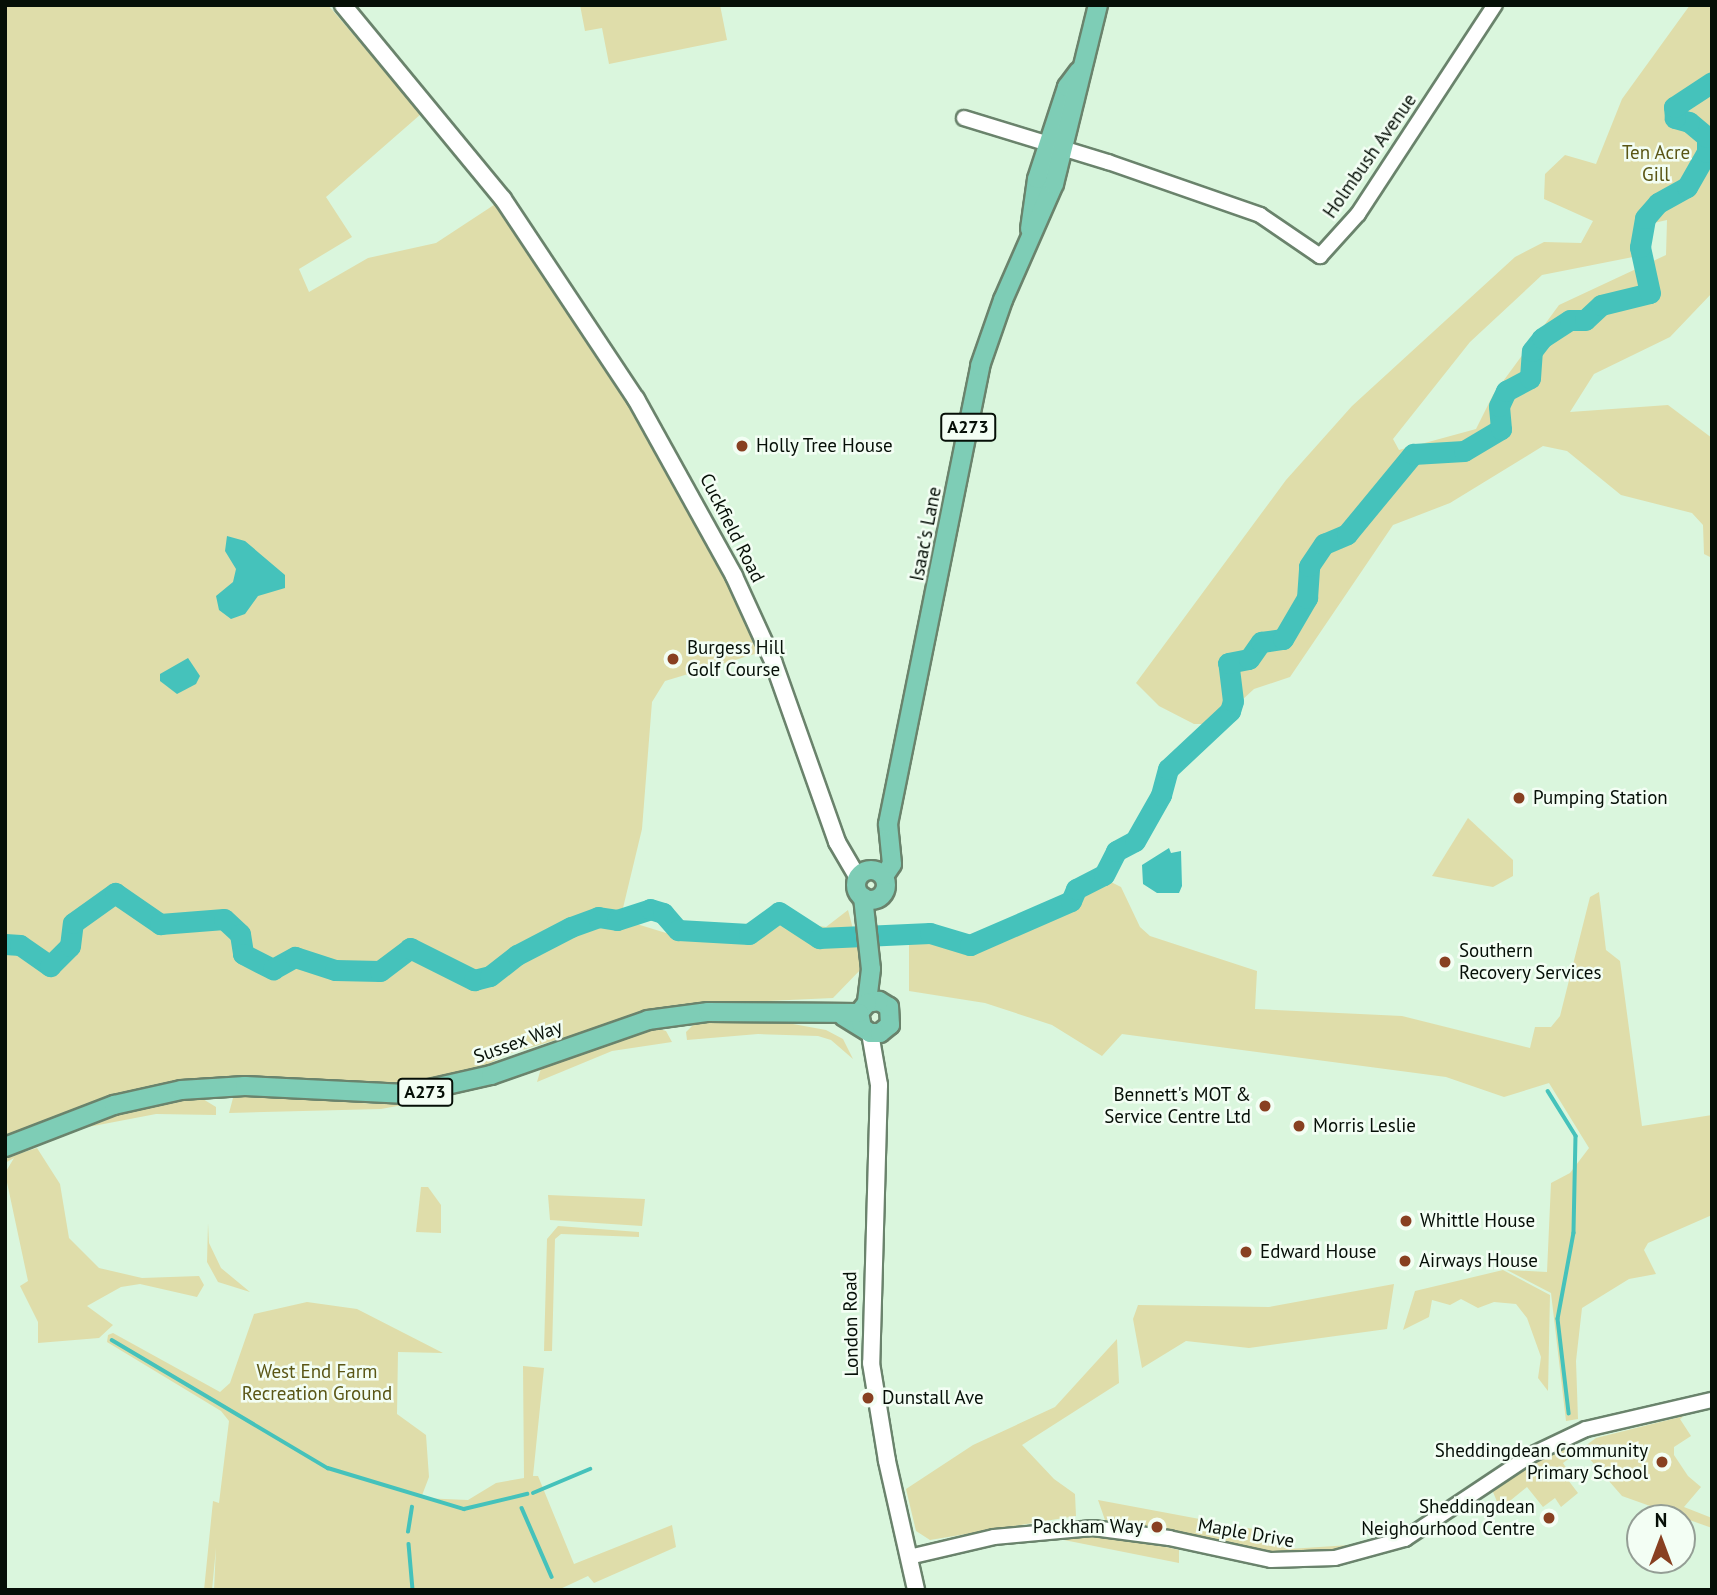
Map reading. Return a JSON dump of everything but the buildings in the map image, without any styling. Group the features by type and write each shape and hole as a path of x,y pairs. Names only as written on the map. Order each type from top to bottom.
{"main road":[{"name":"Cuckfield Road","path":"343,5 431,108 531,241 636,398 709,523 773,661 846,859 870,874"},
{"name":"Isaac's Lane","path":"871,898 887,887 870,874 892,864 888,824 980,366 1030,235 1047,204 1056,148 1080,91 1079,71 1098,5"},
{"path":"870,874 857,889 871,898"},
{"name":"London Road","path":"871,898 871,969 867,1018 877,1053 870,1338 875,1396 916,1590"},
{"name":"Sussex Way","path":"5,1147 114,1105 181,1090 245,1086 407,1094 491,1075 648,1020 733,1011 867,1018"}],"street":[{"name":"Holmbush Avenue","path":"1056,148 1260,215 1320,256 1358,214 1495,5"},
{"path":"964,118 1056,148"},
{"name":"Maple Drive","path":"909,1557 994,1537 1093,1528 1169,1538 1271,1560 1335,1558 1405,1539 1531,1455 1586,1429 1712,1400"}],"green space":[{"path":"5,5 328,5 421,114 326,197 352,237 299,269 309,292 368,258 436,243 503,199 592,331 768,650 665,681 652,702 642,829 623,908 598,921 614,917 666,933 761,935 779,920 826,927 848,910 863,967 833,998 676,1005 508,1054 445,1086 208,1084 5,1140"},
{"path":"580,5 720,5 727,40 609,64 602,28 585,31"},
{"name":"Ten Acre Gill","path":"1690,5 1712,5 1712,293 1670,337 1594,374 1570,412 1668,405 1712,438 1712,558 1704,554 1703,525 1692,513 1621,495 1567,451 1543,446 1450,503 1393,525 1290,677 1254,689 1216,724 1194,724 1159,706 1136,683 1286,480 1352,406 1515,257 1544,242 1581,243 1593,221 1544,199 1545,174 1565,155 1596,164 1622,99","holes":["1667,220 1666,255 1559,305 1493,395 1476,429 1399,450 1393,439 1470,342 1542,275 1638,256 1645,225"]},
{"path":"1468,818 1513,860 1513,876 1493,887 1432,876"},
{"path":"1111,875 1111,882 1121,887 1140,927 1150,936 1257,971 1255,1009 1402,1016 1530,1048 1535,1027 1551,1027 1560,1016 1590,897 1599,892 1606,950 1620,961 1642,1126 1712,1115 1712,1215 1648,1243 1644,1250 1656,1274 1629,1279 1582,1308 1576,1361 1578,1419 1566,1421 1551,1293 1507,1270 1547,1272 1551,1183 1570,1173 1589,1148 1549,1083 1504,1097 1446,1077 1122,1034 1102,1056 1052,1025 985,1003 909,991 909,932 969,947 997,929"},
{"path":"696,1022 782,1022 826,1030 843,1039 853,1059 831,1040 818,1036 758,1034 687,1040 686,1032"},
{"path":"656,1028 666,1031 672,1042 612,1051 537,1082 542,1065"},
{"path":"244,1094 375,1104 419,1102 381,1109 229,1113 233,1098"},
{"path":"198,1096 216,1107 216,1115 156,1114 88,1127 124,1110"},
{"path":"37,1148 60,1184 69,1238 99,1268 142,1278 199,1276 204,1285 197,1297 140,1284 121,1287 87,1306 113,1325 99,1338 38,1343 38,1322 20,1286 28,1281 5,1173 14,1158 5,1163 5,1158"},
{"path":"421,1187 428,1187 441,1205 441,1233 416,1232"},
{"path":"548,1195 645,1199 642,1226 550,1220"},
{"path":"208,1223 209,1243 221,1268 250,1292 218,1282 207,1262"},
{"path":"558,1226 639,1232 639,1237 561,1234 555,1239 552,1351 544,1351 547,1239"},
{"path":"1503,1270 1550,1295 1548,1391 1538,1378 1541,1357 1527,1318 1516,1304 1494,1302 1478,1308 1461,1299 1450,1305 1432,1300 1429,1317 1403,1330 1415,1291"},
{"path":"1394,1284 1387,1329 1249,1348 1186,1341 1142,1368 1133,1319 1138,1305 1269,1307"},
{"name":"West End Farm Recreation Ground","path":"307,1302 357,1309 443,1353 398,1352 397,1414 426,1435 429,1477 421,1498 468,1500 496,1483 524,1478 523,1366 544,1368 533,1476 538,1476 574,1564 672,1525 676,1547 594,1583 588,1576 558,1590 214,1590 216,1548 212,1590 204,1590 213,1501 219,1503 229,1421 221,1411 107,1342 108,1335 113,1333 220,1392 230,1383 254,1314"},
{"path":"1117,1339 1119,1383 1022,1445 1054,1479 1075,1494 1076,1516 930,1540 916,1531 906,1489 973,1445 1055,1407"},
{"name":"Sheddingdean Community Primary School","path":"1684,1416 1680,1419 1691,1436 1674,1447 1674,1455 1688,1476 1701,1487 1687,1504 1644,1504 1622,1496 1581,1449 1596,1438"},
{"path":"1570,1440 1586,1458 1571,1457 1563,1463 1569,1472 1565,1476 1578,1493 1561,1507 1555,1498 1543,1507 1527,1487 1500,1509 1493,1492 1511,1472"},
{"path":"1098,1500 1253,1529 1260,1541 1289,1549 1350,1545 1352,1549 1274,1554 1105,1520"},
{"name":"Sheddingdean Community Primary School","path":"1696,1512 1712,1518 1712,1528 1696,1522"},
{"path":"1059,1535 1119,1536 1179,1550 1179,1563 1059,1539 1026,1542"}],"water":[{"path":"227,536 245,541 285,575 285,588 258,596 245,614 231,619 219,610 216,596 233,582 236,569 225,551"},
{"path":"188,658 200,676 196,684 177,694 160,681 160,674"},
{"path":"1169,848 1171,853 1181,851 1182,886 1179,893 1157,893 1143,884 1142,865"}],"waterway":[{"path":"5,944 20,945 50,966 70,946 73,923 115,893 160,924 224,919 240,934 243,954 273,969 295,957 335,970 380,971 410,948 474,980 490,976 517,955 571,927 598,917 617,920 650,909 663,913 678,930 749,934 779,912 819,938 930,933 970,945 1071,901 1076,889 1104,875 1116,851 1135,841 1161,795 1168,769 1230,711 1233,701 1228,663 1249,659 1261,642 1283,639 1307,598 1309,566 1324,544 1347,534 1413,454 1464,451 1501,429 1499,406 1506,391 1530,378 1532,351 1542,338 1570,320 1585,320 1601,305 1650,293 1640,247 1645,218 1658,203 1687,187 1707,152 1707,137 1689,122 1675,118 1674,107 1712,82"},
{"path":"1548,1091 1576,1136 1574,1233 1558,1319 1569,1413"},
{"path":"112,1340 328,1468 464,1509 527,1494"},
{"path":"533,1493 590,1469"},
{"path":"408,1532 412,1507"},
{"path":"522,1508 552,1577"},
{"path":"409,1544 413,1590"}],"place":[{"name":"Holly Tree House","path":"742,446"},
{"name":"Burgess Hill Golf Course","path":"673,659"},
{"name":"Pumping Station","path":"1519,798"},
{"name":"Southern Recovery Services","path":"1445,962"},
{"name":"Bennett's MOT & Service Centre Ltd","path":"1265,1106"},
{"name":"Morris Leslie","path":"1299,1126"},
{"name":"Whittle House","path":"1406,1221"},
{"name":"Edward House","path":"1246,1252"},
{"name":"Airways House","path":"1405,1261"},
{"name":"Dunstall Ave","path":"868,1398"},
{"name":"Sheddingdean Community Primary School","path":"1662,1462"},
{"name":"Sheddingdean Neighourhood Centre","path":"1549,1518"},
{"name":"Packham Way","path":"1157,1527"}]}
